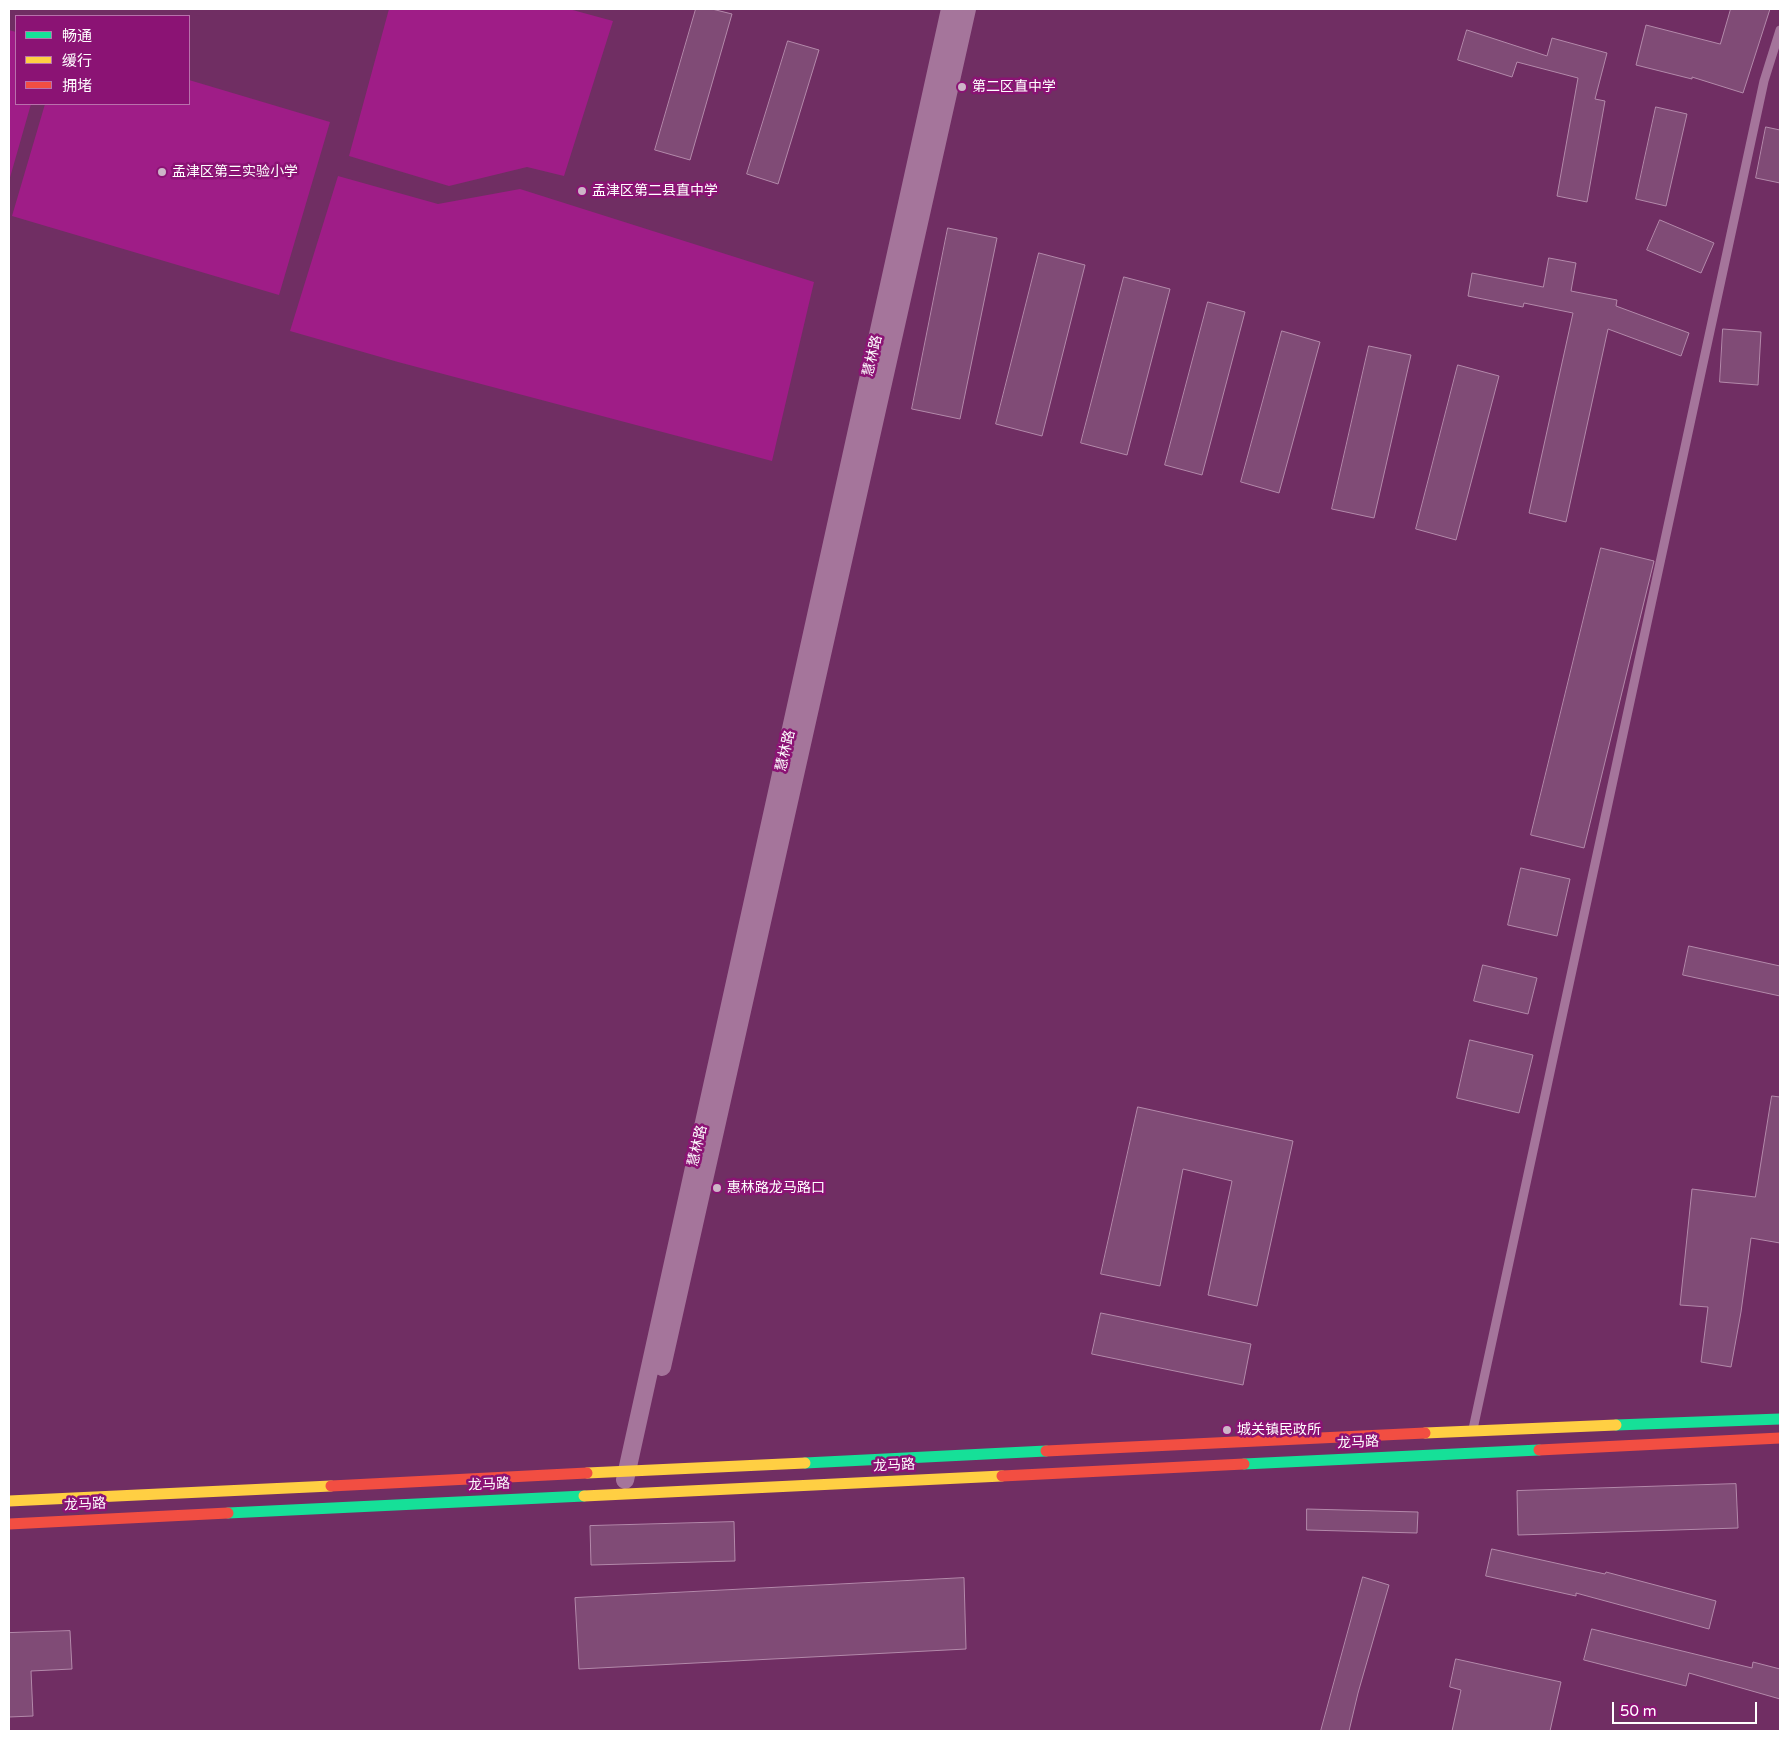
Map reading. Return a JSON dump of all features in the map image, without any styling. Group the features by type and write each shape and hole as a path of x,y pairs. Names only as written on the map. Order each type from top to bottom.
{"main road":[{"name":"龙马路","path":"9,1501 1473,1431 1780,1419"},
{"name":"龙马路","path":"9,1524 1780,1438"}],"street":[{"name":"慧林路","path":"630,1493 632,1472 950,9"},
{"name":"慧林路","path":"632,1472 967,9"}],"lane":[{"path":"1473,1431 1762,91 1780,30"}],"shaded area":[{"path":"389,9 569,9 613,21 564,176 527,167 449,186 349,156"},
{"path":"9,30 15,32 15,105 31,105 9,181"},
{"name":"孟津区第三实验小学","path":"190,80 330,122 279,295 12,216 45,105 190,105"},
{"path":"338,176 438,204 520,189 814,282 772,461 398,362 290,331"}],"building":[{"path":"696,9 712,9 732,14 690,160 655,150"},
{"path":"1731,9 1770,9 1743,93 1692,77 1692,79 1636,65 1646,25 1720,44"},
{"path":"1467,30 1547,56 1552,38 1607,53 1595,99 1605,101 1587,202 1557,196 1578,78 1517,62 1512,77 1458,60"},
{"path":"788,41 819,50 778,184 747,174"},
{"path":"1656,107 1687,114 1666,206 1636,199"},
{"path":"1766,127 1780,130 1780,183 1756,178"},
{"path":"1660,220 1714,243 1701,273 1647,250"},
{"path":"948,228 997,238 960,419 912,409"},
{"path":"1039,253 1085,265 1042,436 996,424"},
{"path":"1549,258 1576,263 1571,291 1617,300 1616,306 1689,333 1681,356 1608,329 1566,522 1529,513 1573,313 1524,303 1523,307 1468,296 1472,273 1543,287"},
{"path":"1124,277 1170,289 1127,455 1081,443"},
{"path":"1208,302 1245,312 1202,475 1165,465"},
{"path":"1723,329 1761,332 1758,385 1720,382"},
{"path":"1282,331 1320,342 1279,493 1241,482"},
{"path":"1369,346 1411,355 1374,518 1332,509"},
{"path":"1458,365 1499,376 1456,540 1416,529"},
{"path":"1601,548 1654,561 1584,848 1531,835"},
{"path":"1521,868 1570,879 1557,936 1508,925"},
{"path":"1689,946 1780,966 1780,996 1683,975"},
{"path":"1483,965 1537,978 1528,1014 1474,1001"},
{"path":"1470,1040 1533,1055 1519,1113 1457,1098"},
{"path":"1772,1096 1780,1097 1780,1243 1751,1238 1731,1367 1701,1362 1708,1307 1680,1305 1692,1189 1755,1197"},
{"path":"1138,1107 1293,1141 1257,1306 1208,1295 1232,1181 1183,1169 1160,1286 1101,1274"},
{"path":"1101,1313 1251,1344 1243,1385 1092,1354"},
{"path":"1736,1484 1738,1528 1518,1535 1517,1491"},
{"path":"1307,1509 1418,1512 1417,1533 1307,1530"},
{"path":"734,1522 735,1561 591,1565 590,1526"},
{"path":"1492,1549 1605,1574 1606,1572 1716,1601 1709,1629 1576,1593 1576,1596 1486,1576"},
{"path":"1363,1577 1389,1585 1349,1731 1321,1731"},
{"path":"964,1578 966,1649 579,1669 575,1598"},
{"path":"1592,1629 1752,1668 1753,1662 1780,1669 1780,1699 1689,1673 1686,1686 1584,1660"},
{"path":"70,1631 72,1669 31,1671 33,1716 9,1717 9,1633"},
{"path":"1456,1659 1561,1682 1550,1731 1452,1731 1461,1690 1450,1687"}],"traffic: fast":[{"path":"1616,1425 1780,1419"},
{"path":"1244,1464 1539,1450"},
{"path":"805,1463 1046,1451"},
{"path":"228,1513 584,1496"}],"traffic: slow":[{"path":"1425,1433 1616,1425"},
{"path":"587,1473 805,1463"},
{"path":"584,1496 1002,1476"},
{"path":"9,1501 331,1486"}],"traffic: jam":[{"path":"1046,1451 1425,1433"},
{"path":"1539,1450 1780,1438"},
{"path":"1002,1476 1244,1464"},
{"path":"331,1486 587,1473"},
{"path":"9,1524 228,1513"}],"place":[{"name":"第二区直中学","path":"962,87"},
{"name":"孟津区第三实验小学","path":"162,172"},
{"name":"孟津区第二县直中学","path":"582,191"},
{"name":"惠林路龙马路口","path":"717,1188"},
{"name":"城关镇民政所","path":"1227,1430"}]}
